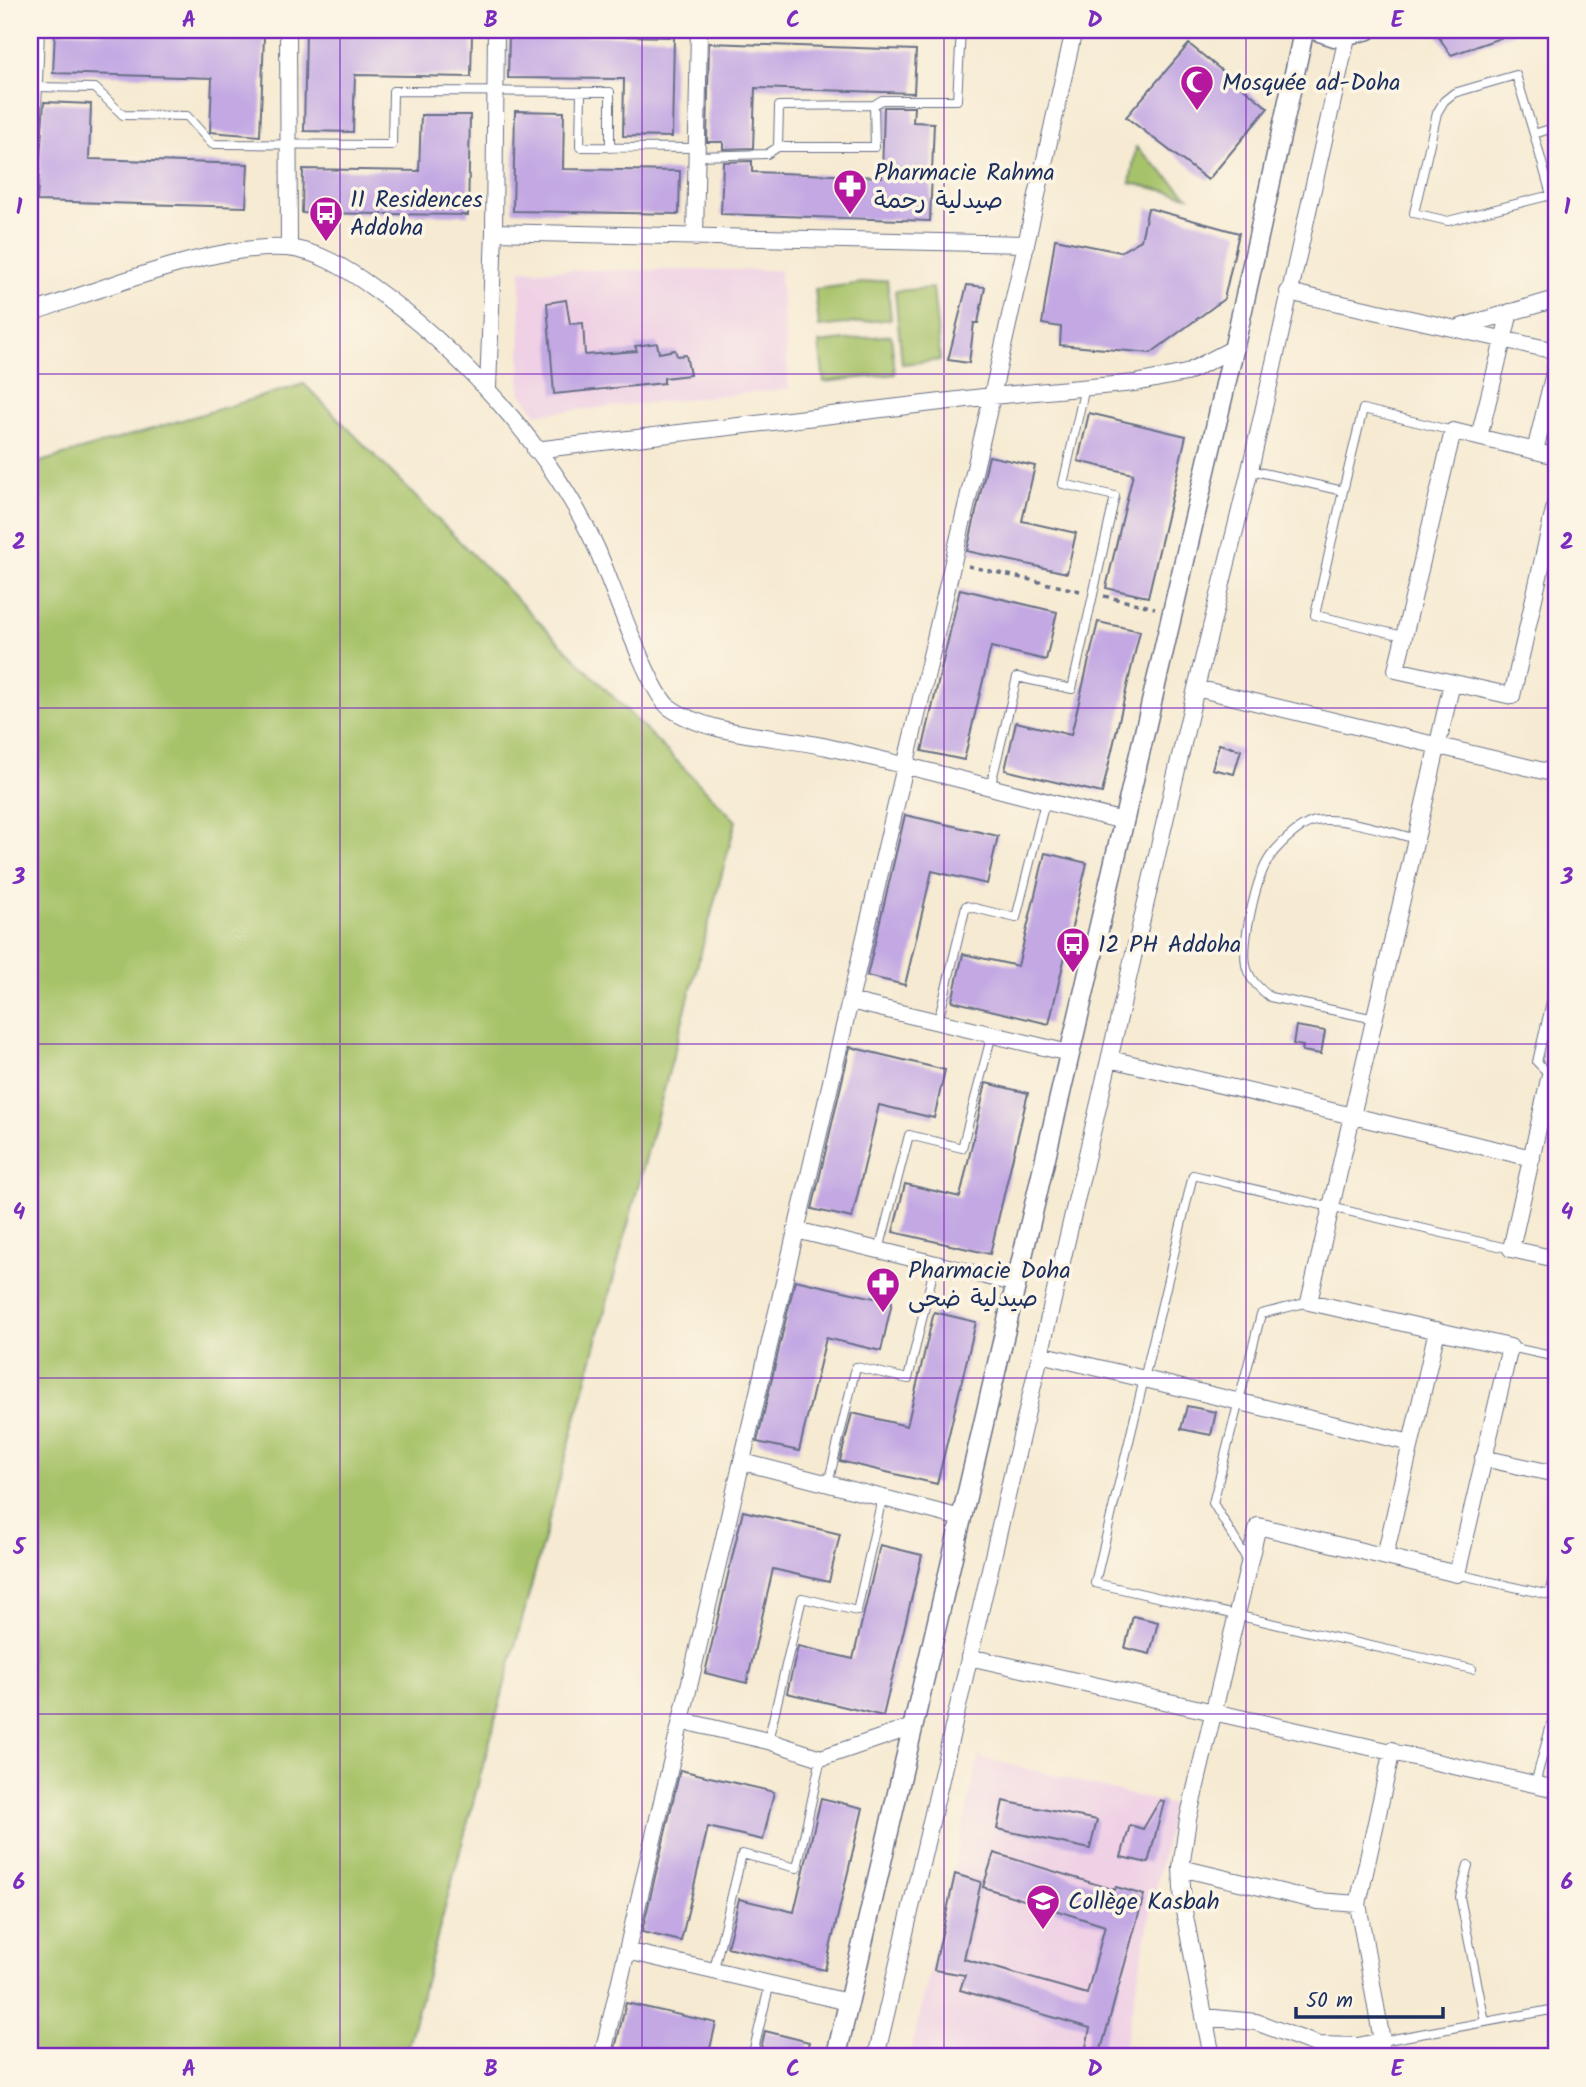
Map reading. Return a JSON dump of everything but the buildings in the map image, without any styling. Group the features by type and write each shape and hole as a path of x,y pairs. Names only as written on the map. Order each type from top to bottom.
{"street":[{"path":"30,185 31,87 36,30"},
{"path":"288,30 289,248"},
{"path":"488,388 495,232 496,30"},
{"path":"695,238 699,30"},
{"path":"602,2057 992,396 1074,30"},
{"path":"836,2057 1014,1283 1234,348 1304,30"},
{"path":"1315,30 1325,35 1347,37 1367,30"},
{"path":"876,2057 1196,688 1250,470 1347,37"},
{"path":"495,232 1025,244"},
{"path":"30,310 30,313 228,253 289,248 321,257 375,289 450,350 488,388 568,494 594,542 653,686 670,708 720,727 826,746 1124,821"},
{"path":"1288,292 1459,327 1556,351"},
{"path":"1459,327 1556,299"},
{"path":"1479,437 1510,312"},
{"path":"534,450 992,396 1135,383 1185,373 1234,348"},
{"path":"1535,451 1556,365"},
{"path":"1556,456 1453,430 1396,670 1512,696 1556,501"},
{"path":"1212,2057 1183,1906 1181,1868 1188,1819 1258,1527 1457,1574 1510,1347 1309,1302 1452,683"},
{"path":"1196,688 1556,774"},
{"path":"850,1001 1069,1053"},
{"path":"1110,1059 1532,1158"},
{"path":"1553,1075 1511,1249 1556,1259"},
{"path":"796,1230 1014,1283"},
{"path":"1385,1556 1437,1330"},
{"path":"1040,1354 1410,1443"},
{"path":"1483,1458 1556,1474"},
{"path":"743,1462 961,1518"},
{"path":"969,1657 1556,1789"},
{"path":"683,1721 768,1741 821,1758 912,1727"},
{"path":"1204,2017 1256,2022 1318,2045 1359,2052 1382,2041 1358,1903 1392,1750"},
{"path":"1181,1868 1318,1901 1358,1903"},
{"path":"627,1951 848,2002"}],"lane":[{"path":"778,147 779,106 874,105 881,100 957,100 961,30"},
{"path":"1517,75 1534,134 1551,195 1448,221 1414,213 1437,113 1444,101 1454,93 1517,75"},
{"path":"31,87 95,88 123,116 187,116 212,144 392,145 393,91 610,92 610,148"},
{"path":"581,92 580,147 768,154 778,147 875,147 874,105"},
{"path":"1534,134 1556,127"},
{"path":"990,788 1017,677 1072,689 1115,496 1063,484 1085,387"},
{"path":"1403,636 1315,615 1343,491 1363,409 1453,430"},
{"path":"1250,470 1343,491"},
{"path":"938,1022 965,906 1016,918 1045,802"},
{"path":"1375,1019 1270,997 1256,986 1247,969 1244,947 1262,870 1270,856 1309,822 1325,818 1417,839"},
{"path":"1553,1075 1537,1062 1556,981"},
{"path":"878,1251 909,1135 962,1148 992,1034"},
{"path":"1472,1669 1095,1583 1192,1175 1511,1249"},
{"path":"828,1485 856,1367 908,1378 935,1264"},
{"path":"1249,1562 1213,1503 1261,1314 1309,1302"},
{"path":"1510,1347 1556,1357"},
{"path":"768,1741 802,1598 857,1611 883,1498"},
{"path":"1457,1574 1549,1595 1556,1566"},
{"path":"1535,1784 1556,1706"},
{"path":"714,1969 742,1854 797,1868 821,1758"},
{"path":"1468,1865 1461,1897 1485,2022"},
{"path":"752,2057 770,1983"},
{"path":"1382,2041 1556,2009"}],"path":[{"path":"952,562 1172,612"}],"shaded area":[{"path":"521,270 780,270 789,389 537,414 520,393"},
{"name":"Collège Kasbah","path":"979,1757 1173,1805 1122,2057 910,2057"}],"green space":[{"path":"1136,147 1188,196 1130,183"},
{"path":"887,280 891,319 819,327 815,289"},
{"path":"933,288 940,360 902,364 895,291"},
{"path":"891,335 895,374 824,382 819,343"},
{"path":"304,384 736,821 405,2057 30,2057 30,465"}],"place":[{"name":"Mosquée ad-Doha","path":"1197,112"},
{"name":"Pharmacie Rahma صيدلية رحمة","path":"850,216"},
{"name":"11 Residences Addoha","path":"326,243"},
{"name":"12 PH Addoha","path":"1073,974"},
{"name":"Pharmacie Doha صيدلية ضحى","path":"883,1314"},
{"name":"Collège Kasbah","path":"1043,1931"}]}
